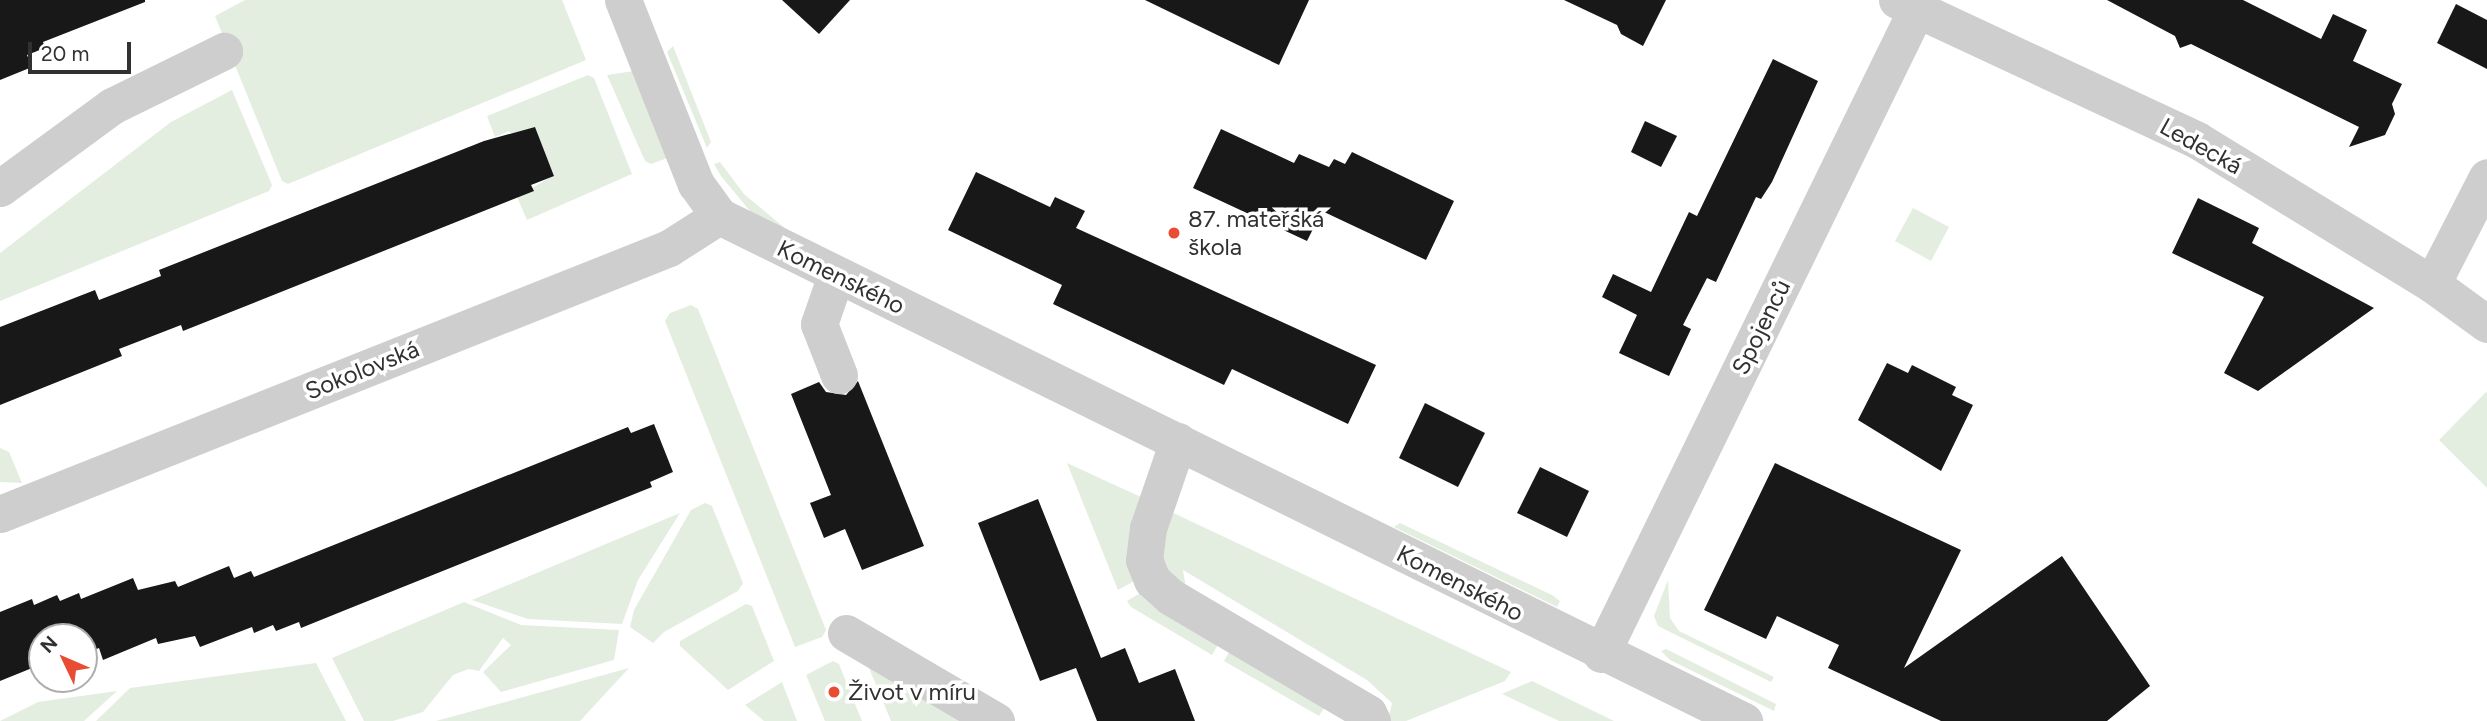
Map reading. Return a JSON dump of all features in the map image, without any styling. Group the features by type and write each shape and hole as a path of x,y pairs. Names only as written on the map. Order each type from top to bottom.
{"street":[{"name":"Komenského","path":"623,0 696,184 719,216 1178,441 1601,654 1744,721"},
{"name":"Ledecká","path":"1911,3 2197,140 2432,284 2487,324"},
{"name":"Spojenců","path":"1601,654 1911,3"},
{"path":"0,188 112,106 224,51"},
{"path":"2432,284 2487,177"},
{"name":"Sokolovská","path":"0,514 669,248 719,216"},
{"path":"836,275 819,324 839,375"},
{"path":"1178,441 1148,528 1144,560 1152,580 1171,597 1368,713 1372,721"},
{"path":"846,633 996,721"}],"green space":[{"path":"245,0 562,0 586,60 288,184 282,181 215,16"},
{"path":"673,46 711,142 707,148 667,52"},
{"path":"634,71 670,157 651,164 645,161 607,75"},
{"path":"588,75 594,78 632,174 527,220 517,197 554,175 535,128 512,136 509,131 495,137 487,116"},
{"path":"232,90 272,185 269,191 0,301 0,253 171,122"},
{"path":"720,162 744,194 786,229 754,216 721,176 714,164"},
{"path":"1913,208 1949,227 1931,261 1895,241"},
{"path":"691,305 698,309 826,630 822,637 795,647 665,321 670,313"},
{"path":"2487,393 2487,488 2439,440"},
{"path":"0,448 9,452 22,483 0,482"},
{"path":"1067,463 1143,498 1136,580 1118,590"},
{"path":"705,503 712,506 743,583 738,591 664,632 653,643 630,627 634,610 691,510"},
{"path":"1165,509 1511,672 1505,681 1406,721 1388,721 1392,703 1367,680 1183,570 1187,595 1165,572 1159,539"},
{"path":"680,513 638,580 622,624 528,619 472,600"},
{"path":"1400,523 1552,595 1560,601 1557,607 1394,527"},
{"path":"1668,580 1670,618 1679,631 1774,677 1771,682 1658,626 1654,616"},
{"path":"1142,592 1222,638 1212,655 1131,607 1127,601"},
{"path":"464,602 521,625 619,630 614,660 501,692 483,672 511,645 503,638 479,671 469,669 453,675 423,712 393,721 364,721 332,658"},
{"path":"746,604 752,606 774,661 728,690 680,646 680,641"},
{"path":"1233,645 1329,700 1319,716 1224,661"},
{"path":"1666,649 1776,704 1774,711 1670,660 1661,651"},
{"path":"833,661 839,664 862,721 825,721 806,675"},
{"path":"887,661 987,721 891,721 869,668"},
{"path":"316,663 346,721 96,721 130,688"},
{"path":"629,668 580,721 436,721"},
{"path":"1532,681 1614,721 1559,721 1502,694"},
{"path":"782,682 797,721 764,721 745,705"},
{"path":"117,691 84,721 0,721 38,702"}],"building":[{"path":"0,0 145,2 43,42 45,48 27,55 32,67 0,80"},
{"path":"782,0 850,0 819,34"},
{"path":"1145,0 1309,0 1279,65"},
{"path":"1564,0 1666,0 1643,46 1621,34 1617,25"},
{"path":"2107,0 2243,0 2321,39 2333,14 2367,30 2353,61 2402,84 2392,104 2395,114 2385,135 2349,147 2359,127 2191,44 2180,48 2175,36"},
{"path":"2456,4 2487,20 2487,69 2437,43"},
{"path":"1773,59 1818,81 1772,182 1761,199 1756,197 1716,282 1707,278 1683,325 1691,329 1669,376 1619,353 1637,315 1602,297 1613,274 1651,292 1689,212 1697,216"},
{"path":"1645,121 1677,136 1661,167 1631,152"},
{"path":"535,127 554,176 531,185 534,191 183,331 181,325 119,349 122,356 0,405 0,327 95,290 99,300 161,276 159,270 484,141"},
{"path":"1221,129 1294,163 1299,154 1329,167 1334,159 1345,164 1352,152 1454,201 1426,260 1322,211 1307,241 1193,188"},
{"path":"976,172 1050,207 1055,197 1085,211 1076,228 1376,365 1348,424 1232,369 1224,385 1053,304 1062,285 948,230"},
{"path":"2198,198 2259,228 2252,243 2374,308 2258,391 2224,373 2264,297 2172,253"},
{"path":"1887,363 1908,373 1912,365 1956,387 1952,395 1973,405 1941,471 1858,420"},
{"path":"858,381 924,546 862,570 845,529 824,538 810,503 831,495 791,394 819,382 826,392 846,395"},
{"path":"1425,403 1485,433 1458,487 1399,458"},
{"path":"654,424 673,472 650,482 652,487 301,628 299,622 276,631 273,625 254,633 252,627 200,647 195,636 158,644 156,638 103,660 98,648 98,623 28,623 28,670 0,681 0,612 32,599 34,605 57,595 60,601 79,593 81,599 133,578 138,590 175,581 178,587 229,566 234,578 251,571 254,577 628,427 631,433"},
{"path":"1775,463 1961,550 1904,668 2062,556 2150,686 2107,721 1941,721 1828,668 1839,645 1777,616 1766,639 1704,610"},
{"path":"1540,467 1589,491 1567,537 1517,513"},
{"path":"1038,499 1101,658 1125,648 1139,683 1175,669 1195,721 1097,721 1076,668 1040,681 978,523"}],"place":[{"name":"87. mateřská škola","path":"1174,233"},
{"name":"Život v míru","path":"834,692"}]}
